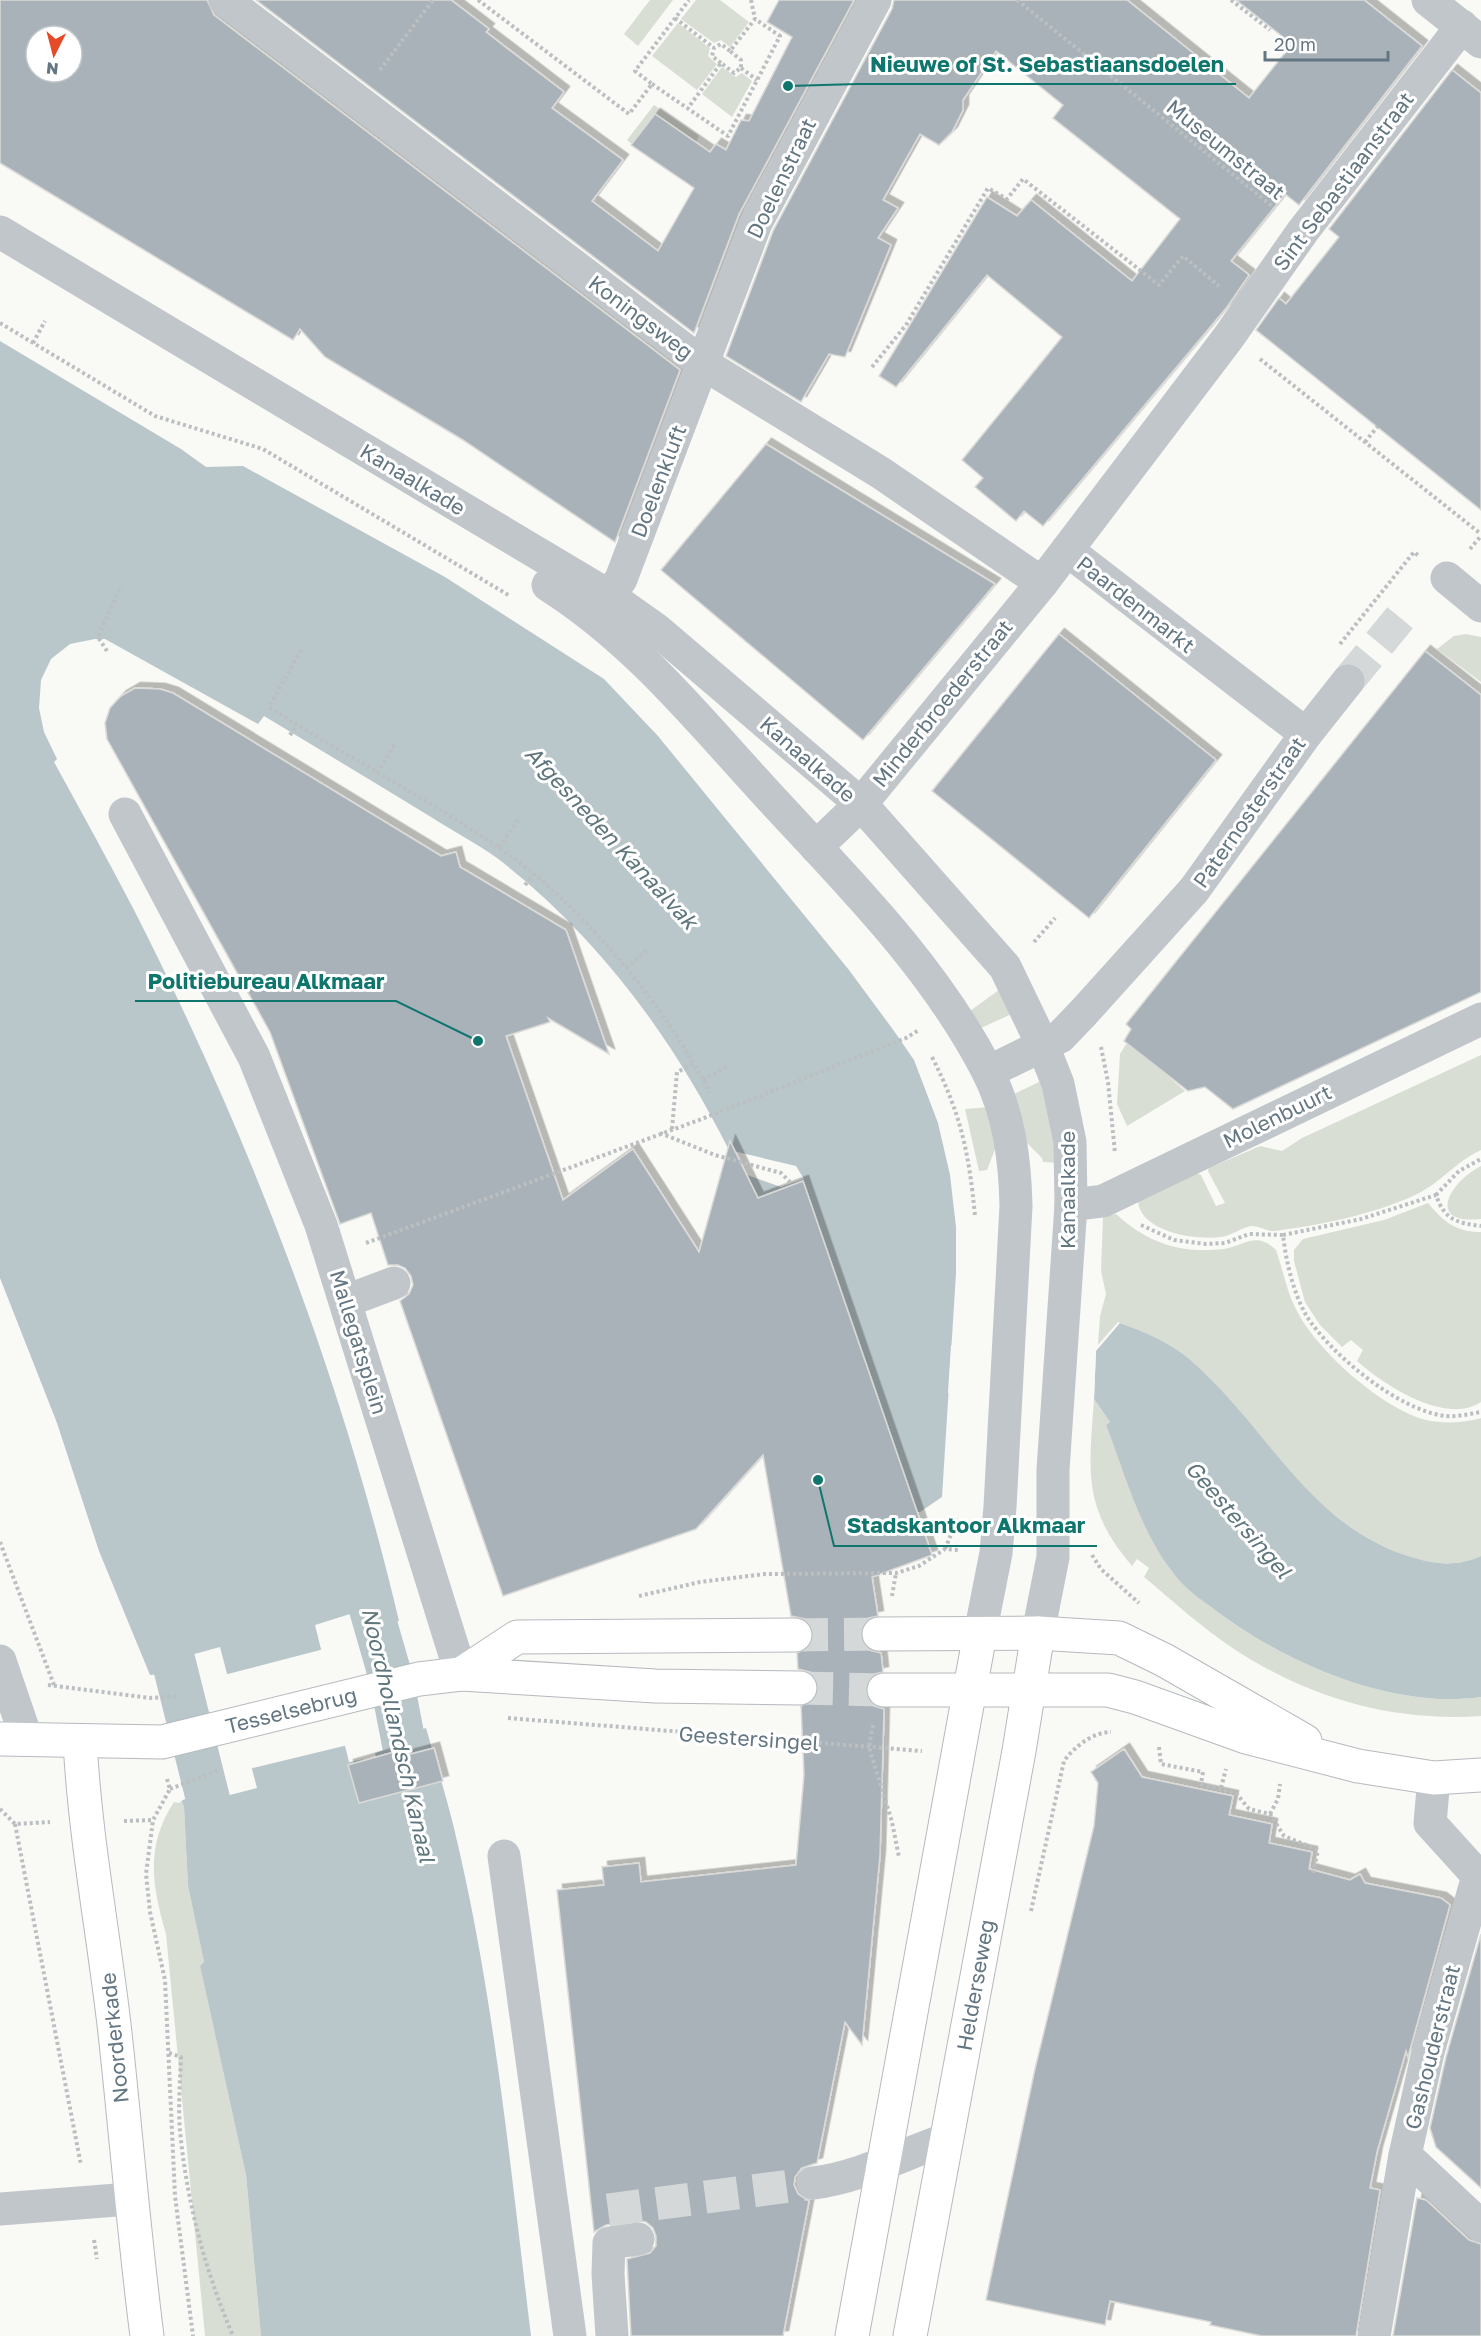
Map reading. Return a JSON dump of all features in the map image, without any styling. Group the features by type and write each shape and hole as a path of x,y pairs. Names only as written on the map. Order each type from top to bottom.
{"main road":[{"path":"883,1635 1038,1633 1119,1638 1164,1660 1340,1761"},
{"name":"Helderseweg","path":"910,2336 1019,1751 1038,1633"},
{"path":"852,2336 980,1634"},
{"path":"461,1674 517,1637 795,1635"},
{"path":"461,1674 655,1686 800,1688"},
{"name":"Tesselsebrug","path":"14,1739 162,1742 419,1679 461,1674"},
{"path":"884,1690 1108,1690 1246,1737 1388,1773 1434,1778 1481,1775"},
{"name":"Noorderkade","path":"80,1741 85,1821 115,2032 130,2199 147,2336"}],"street":[{"name":"Koningsweg","path":"225,0 702,363 881,473 1042,583"},
{"name":"Doelenstraat","path":"702,363 756,222 875,0"},
{"path":"1428,0 1471,34"},
{"name":"Sint Sebastiaanstraat","path":"1235,328 1303,231 1471,34"},
{"name":"Kanaalkade","path":"1,239 609,596 657,630 861,804 1005,967 1043,1046 1066,1118 1071,1205 1053,1470 1053,1557 1038,1633"},
{"name":"Kanaalkade","path":"1,239 581,606 638,653 906,947 950,1005 988,1072 1009,1129 1016,1175 996,1553 980,1634"},
{"name":"Paardenmarkt","path":"1235,328 1066,550 1306,734"},
{"name":"Doelenkluft","path":"609,596 621,579 702,363"},
{"path":"1042,583 1066,550"},
{"path":"1447,579 1481,606"},
{"name":"Minderbroederstraat","path":"816,847 861,804 1042,583"},
{"path":"1306,734 1340,667"},
{"name":"Paternosterstraat","path":"988,1072 1060,1037 1084,1012 1194,890 1306,734"},
{"path":"125,814 254,1057 332,1256"},
{"name":"Molenbuurt","path":"1071,1205 1103,1201 1481,1019"},
{"name":"Mallegatsplein","path":"332,1256 461,1674"},
{"path":"346,1301 393,1283"},
{"path":"0,1661 14,1739"},
{"name":"Gashouderstraat","path":"1374,2336 1405,2155 1428,2052 1480,1877 1430,1823 1434,1778"},
{"path":"504,1856 570,2336"},
{"path":"813,2183 843,2180 884,2161 946,2139"},
{"path":"1405,2155 1481,2226"},
{"path":"0,2209 130,2199"},
{"path":"612,2336 608,2274 609,2243 638,2239"}],"path":[{"path":"358,100 433,0"},
{"path":"478,0 629,114 652,84"},
{"path":"689,0 635,71 728,136 780,36 755,19 751,0"},
{"name":"Museumstraat","path":"1017,0 1303,231"},
{"path":"1231,0 1270,30"},
{"path":"675,18 714,48"},
{"path":"730,51 755,19"},
{"path":"721,44 741,60 741,68 734,73 712,56 714,48 721,44"},
{"path":"688,108 721,63"},
{"path":"741,68 757,80"},
{"path":"873,367 906,325 988,188 1007,199 1023,179 1159,285 1183,256 1235,328 1365,442 1481,535 1447,579 1414,552 1340,667"},
{"path":"33,343 45,321"},
{"path":"0,323 155,416 263,448 517,600"},
{"path":"1365,442 1378,426"},
{"path":"107,651 99,637 121,586"},
{"path":"301,650 269,707 499,847 534,874 598,936 626,968 694,1064 710,1094"},
{"path":"290,735 297,725"},
{"path":"377,773 396,742"},
{"path":"499,847 519,818"},
{"path":"525,885 534,874"},
{"path":"1033,944 1055,918"},
{"path":"626,968 647,950"},
{"path":"1084,1012 1101,1047 1108,1082 1118,1192 1137,1223 1174,1240 1206,1244 1225,1243 1249,1234 1283,1235 1361,1219 1436,1195 1459,1171 1481,1160"},
{"path":"912,1022 924,1040"},
{"name":"Mallegatsplein","path":"332,1256 660,1132 707,1117 906,1038 919,1030"},
{"path":"928,1049 953,1102 969,1154 975,1220"},
{"path":"672,1129 677,1072 694,1064"},
{"path":"703,1080 730,1065"},
{"path":"660,1132 715,1155 781,1173 790,1182"},
{"path":"1436,1195 1442,1211 1458,1222 1481,1226"},
{"path":"1283,1235 1294,1286 1306,1314 1323,1336 1364,1377 1397,1399 1430,1412 1446,1416 1481,1412"},
{"path":"630,1598 700,1582 765,1574 896,1573 918,1566 945,1549 958,1519 959,1508"},
{"path":"0,1542 54,1685"},
{"path":"1094,1560 1128,1596"},
{"path":"883,1635 896,1573"},
{"path":"44,1685 150,1698"},
{"name":"Geestersingel","path":"498,1717 902,1751 960,1751"},
{"path":"873,1724 869,1747 892,1822 901,1864"},
{"path":"1158,1737 1161,1764 1203,1772 1201,1784 1236,1793 1249,1809 1270,1815 1284,1836 1318,1850 1313,1873"},
{"path":"1019,1751 1071,1752"},
{"path":"1221,1788 1225,1773"},
{"path":"1270,1815 1278,1799"},
{"path":"0,1809 15,1824 88,2203 98,2270"},
{"path":"137,1821 153,1820 146,1874 150,1912 165,1980 175,2196 193,2336"},
{"path":"15,1824 23,1824"},
{"path":"169,2053 181,2057 180,2130 194,2225 217,2300 233,2336"}],"shaded area":[{"path":"650,0 673,0 638,46 624,34"},
{"path":"696,0 720,0 749,22 730,47 721,40 714,43 681,19"},
{"path":"678,23 710,48 708,56 717,64 697,90 652,56"},
{"path":"722,67 736,77 742,73 752,81 732,117 702,94"},
{"path":"654,105 699,136 696,142 655,114 632,144 627,140"},
{"path":"1466,634 1481,637 1481,682 1437,649 1454,636"},
{"path":"1003,987 1016,1012 981,1028 970,1011"},
{"path":"1128,1041 1185,1091 1127,1126 1117,1104 1120,1054"},
{"path":"1481,1055 1481,1150 1463,1160 1431,1186 1413,1196 1380,1209 1327,1222 1275,1231 1252,1226 1215,1238 1173,1233 1149,1221 1141,1212 1138,1201 1197,1173 1201,1175 1216,1206 1225,1203 1208,1171 1209,1168 1260,1146 1282,1151 1302,1138"},
{"path":"1039,1082 1044,1082 1059,1163 1043,1162 1042,1158 1019,1135 1014,1094"},
{"path":"989,1107 999,1139 987,1170 979,1171 965,1109"},
{"path":"1481,1166 1481,1219 1464,1219 1453,1216 1448,1209 1448,1201 1452,1192 1469,1173"},
{"path":"1428,1203 1451,1225 1472,1232 1481,1232 1481,1402 1466,1408 1450,1409 1433,1406 1415,1399 1382,1380 1357,1361 1363,1350 1351,1340 1342,1347 1320,1325 1305,1302 1294,1261 1294,1250 1303,1239 1384,1220"},
{"path":"1116,1214 1143,1234 1184,1249 1224,1249 1257,1240 1269,1244 1276,1250 1290,1297 1307,1327 1335,1360 1353,1376 1391,1404 1426,1420 1453,1422 1481,1418 1481,1556 1457,1563 1432,1562 1388,1548 1363,1535 1340,1519 1298,1482 1216,1385 1175,1352 1118,1322 1098,1345 1100,1316 1106,1294 1101,1271 1103,1216"},
{"path":"1094,1399 1110,1422 1106,1425 1151,1536 1160,1553 1184,1585 1239,1627 1303,1663 1338,1677 1410,1696 1446,1699 1481,1697 1481,1716 1415,1715 1352,1703 1321,1693 1262,1666 1222,1641 1188,1614 1144,1577 1149,1568 1137,1559 1132,1566 1104,1525 1092,1488 1091,1448"},
{"path":"181,1799 184,1807 188,1886 204,1962 200,1966 246,2175 261,2336 205,2336 166,1934 157,1899 154,1866 155,1850 165,1818 174,1802 180,1803"}],"water":[{"name":"Afgesneden Kanaalvak","path":"0,341 181,449 206,467 243,466 445,577 604,679 658,736 849,970 914,1060 938,1123 950,1175 956,1227 956,1273 942,1497 920,1512 916,1512 781,1250 747,1175 781,1187 804,1179 796,1166 729,1150 707,1108 657,1029 630,991 568,921 534,888 497,858 264,716 258,724 105,639 70,644 51,659 41,680 39,708 44,732 57,759 54,762 134,910 176,995 253,1169 320,1348 376,1529 399,1621 356,1632 350,1614 315,1625 349,1762 376,1757 375,1753 393,1747 391,1737 426,1728 453,1824 480,1951 500,2079 531,2336 261,2336 246,2175 200,1966 204,1962 188,1886 184,1807 181,1799 221,1781 226,1796 257,1788 220,1647 191,1655 194,1672 150,1675 99,1551 57,1423 0,1278"},
{"path":"1120,1323 1165,1343 1189,1359 1217,1385 1317,1500 1346,1524 1378,1544 1423,1560 1457,1563 1481,1556 1481,1697 1446,1699 1410,1696 1338,1677 1270,1646 1239,1627 1179,1581 1160,1554 1141,1518 1106,1425 1110,1422 1094,1399 1096,1351"}],"pier":[{"path":"951,1345 954,1345 951,1393 948,1393"},
{"path":"1093,1351 1096,1351 1094,1399 1091,1399"},
{"path":"324,1649 348,1745 249,1769 224,1675"},
{"path":"220,1778 221,1782 179,1802 180,1796"}],"building":[{"path":"0,0 207,0 214,15 680,370 615,542 463,440 325,357 300,329 293,340 0,163"},
{"path":"256,0 451,0 489,29 486,32 564,92 552,108 623,160 592,201 658,251 694,188 631,145 655,114 710,152 716,144 726,150 741,120 749,121 792,37 767,22 779,0 854,0 739,214 694,333"},
{"path":"894,0 1127,0 1249,98 1292,44 1236,0 1364,0 1422,46 1299,205 1285,194 1231,261 1249,275 1227,307 1043,526 1024,511 1016,521 975,487 983,478 962,460 1062,337 987,275 896,387 879,376 987,197 1017,216 1031,200 1132,281 1180,219 1053,118 1063,105 996,51 963,100 963,110 952,132 939,145 920,134 883,200 898,208 878,238 891,245 845,357 829,354 801,402 726,356 773,231 892,9"},
{"path":"1452,70 1481,93 1481,510 1256,330 1279,298 1286,304 1339,237 1329,229"},
{"path":"766,444 995,584 863,740 661,570"},
{"path":"1059,634 1216,760 1089,918 932,791"},
{"path":"1425,651 1481,695 1481,992 1233,1109 1205,1087 1188,1091 1124,1041 1131,1029 1126,1024"},
{"path":"135,688 160,689 173,693 441,856 456,852 460,867 566,930 609,1054 548,1018 550,1022 506,1036 563,1200 633,1149 699,1252 730,1141 758,1198 803,1181 932,1555 872,1577 878,1616 869,1618 863,1624 860,1634 869,1650 881,1653 883,1672 874,1674 868,1680 865,1691 868,1700 874,1706 884,1709 880,1855 862,2045 845,2022 817,2163 802,2168 795,2177 794,2185 798,2194 809,2201 783,2336 631,2336 627,2259 650,2253 656,2246 656,2236 653,2228 646,2222 636,2220 606,2225 594,2232 557,1890 604,1885 602,1867 639,1863 641,1882 796,1865 804,1775 801,1706 816,1698 819,1688 816,1678 810,1672 798,1669 797,1653 811,1645 814,1634 811,1625 805,1619 791,1616 763,1455 696,1529 503,1596 400,1301 409,1294 413,1285 411,1276 405,1268 388,1265 371,1213 340,1224 270,1032 107,739 105,723 110,708 121,696"},
{"path":"434,1748 443,1781 359,1803 348,1765 394,1752 395,1758"},
{"path":"1124,1749 1142,1777 1233,1796 1229,1815 1272,1824 1269,1843 1312,1852 1309,1869 1350,1880 1360,1874 1365,1883 1441,1898 1450,1905 1408,2057 1406,2051 1377,2152 1370,2188 1380,2190 1356,2336 1262,2336 1210,2325 1211,2322 1110,2301 1105,2325 986,2300 1035,2069 1094,1826 1098,1783 1091,1772"},
{"path":"1481,1934 1481,2188 1436,2147 1430,2128 1446,2057"},
{"path":"1417,2198 1426,2200 1469,2240 1481,2244 1481,2336 1393,2336"}],"waterway":[{"name":"Noordhollandsch Kanaal","path":"360,1571 392,1682 413,1791"},
{"name":"Noordhollandsch Kanaal","path":"162,1615 220,1847"}],"tunnel":[{"path":"1348,681 1404,613"},
{"path":"795,1635 879,1634"},
{"path":"800,1688 884,1690"},
{"path":"608,2210 813,2183"}],"place":[{"name":"Nieuwe of St. Sebastiaansdoelen","path":"788,86"},
{"name":"Politiebureau Alkmaar","path":"478,1041"},
{"name":"Stadskantoor Alkmaar","path":"818,1480"}]}
